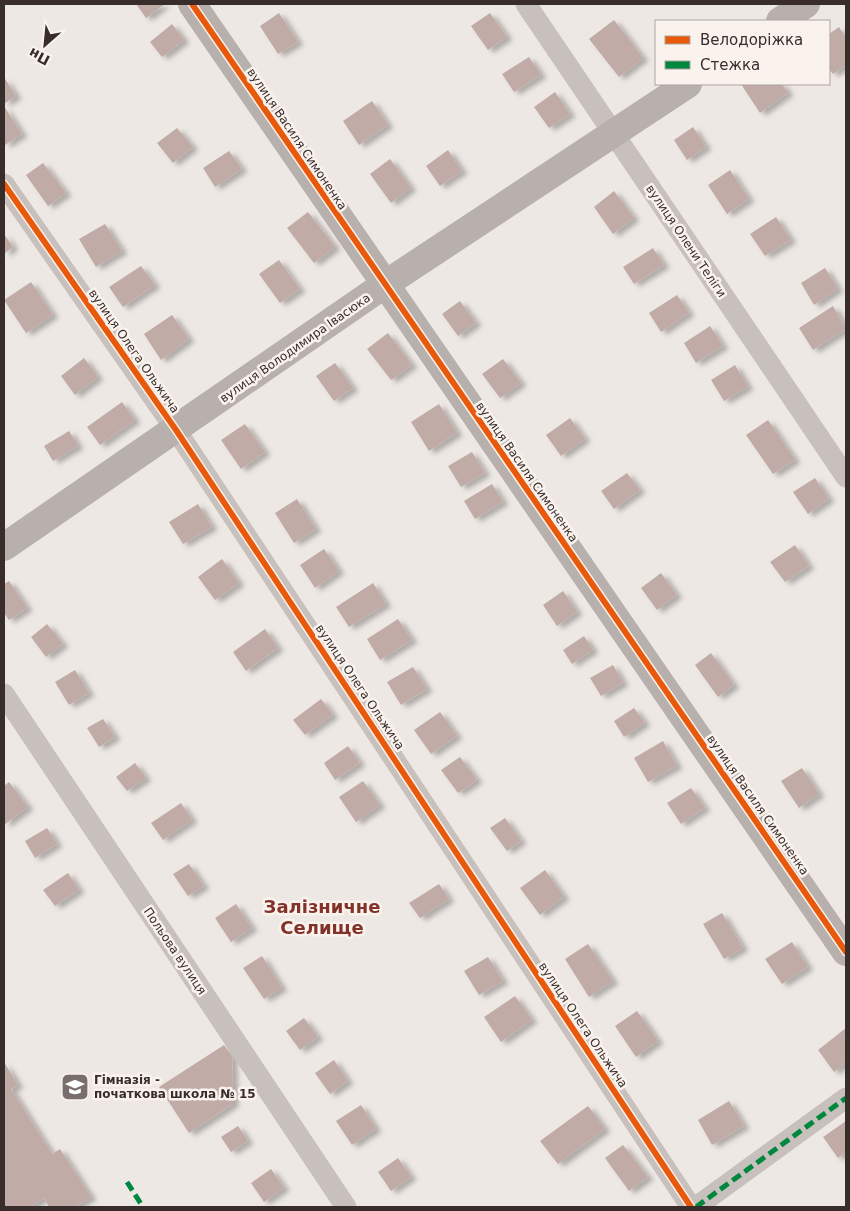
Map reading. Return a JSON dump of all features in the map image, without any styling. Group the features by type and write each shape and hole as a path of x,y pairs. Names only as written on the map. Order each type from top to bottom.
{"street":[{"name":"вулиця Василя Симоненка","path":"192,4 384,286 846,952"},
{"name":"вулиця Олени Теліги","path":"526,4 846,477"},
{"path":"782,20 806,4"},
{"name":"вулиця Володимира Івасюка","path":"4,548 384,286 686,85"},
{"name":"вулиця Олега Ольжича","path":"4,184 176,430 691,1207"},
{"name":"Польова вулиця","path":"4,694 346,1207"},
{"path":"696,1207 846,1098"}],"building":[{"path":"136,4 165,4 146,18"},
{"path":"279,13 298,42 278,54 260,26"},
{"path":"490,13 507,37 488,50 471,26"},
{"path":"614,20 643,58 619,77 589,39"},
{"path":"172,24 184,40 162,57 150,42"},
{"path":"839,27 846,38 846,65 833,74 830,70 830,33"},
{"path":"529,57 541,75 514,92 502,74"},
{"path":"4,77 16,96 4,104"},
{"path":"742,85 783,85 788,93 760,113"},
{"path":"555,92 570,114 549,128 534,107"},
{"path":"372,101 388,125 359,145 343,121"},
{"path":"4,106 22,134 5,145 4,143"},
{"path":"693,127 706,147 687,160 674,140"},
{"path":"177,128 193,147 173,163 157,143"},
{"path":"448,150 462,171 440,186 426,166"},
{"path":"229,151 242,169 215,187 203,168"},
{"path":"390,159 411,188 391,203 370,174"},
{"path":"43,163 66,193 48,206 26,175"},
{"path":"730,170 749,199 727,214 708,185"},
{"path":"614,191 634,218 613,234 594,207"},
{"path":"308,212 335,247 314,263 287,228"},
{"path":"776,217 791,240 765,256 750,234"},
{"path":"105,224 122,251 96,267 79,239"},
{"path":"4,234 13,247 4,254"},
{"path":"653,248 664,265 634,284 623,267"},
{"path":"279,260 300,289 280,303 259,274"},
{"path":"141,266 155,285 123,307 109,287"},
{"path":"825,268 838,289 814,305 801,283"},
{"path":"31,282 53,315 26,333 4,300"},
{"path":"677,295 689,313 661,332 649,313"},
{"path":"460,301 476,323 458,336 442,314"},
{"path":"833,306 846,329 813,350 799,328"},
{"path":"172,315 189,339 161,360 144,334"},
{"path":"710,326 723,346 696,363 684,343"},
{"path":"388,333 412,365 391,380 367,349"},
{"path":"84,358 98,377 75,395 61,376"},
{"path":"503,359 521,383 500,398 482,374"},
{"path":"335,363 353,388 334,401 316,376"},
{"path":"735,365 748,387 724,401 711,380"},
{"path":"122,402 135,420 100,445 87,427"},
{"path":"439,404 457,433 429,451 411,422"},
{"path":"570,418 585,439 561,456 546,435"},
{"path":"768,420 795,460 773,474 746,435"},
{"path":"245,424 265,452 241,469 221,440"},
{"path":"69,431 78,446 53,461 44,446"},
{"path":"472,452 485,473 461,487 448,466"},
{"path":"627,473 640,490 614,509 601,491"},
{"path":"815,478 829,499 808,514 793,492"},
{"path":"492,484 503,502 475,519 464,501"},
{"path":"297,499 316,529 294,543 275,513"},
{"path":"198,504 212,527 183,544 169,522"},
{"path":"795,545 809,566 785,582 770,562"},
{"path":"324,549 339,571 315,588 300,565"},
{"path":"222,559 239,583 215,600 198,577"},
{"path":"661,573 677,595 657,610 641,588"},
{"path":"9,581 27,608 9,620 4,613 4,584"},
{"path":"373,583 386,604 349,627 336,607"},
{"path":"563,591 577,612 557,626 543,605"},
{"path":"398,619 412,640 380,660 367,639"},
{"path":"47,624 63,644 46,657 31,637"},
{"path":"265,629 278,648 246,671 233,652"},
{"path":"584,636 593,650 572,664 563,650"},
{"path":"711,653 734,685 718,697 695,665"},
{"path":"613,665 623,683 601,696 590,678"},
{"path":"413,667 427,689 401,705 387,682"},
{"path":"75,670 89,693 69,705 55,682"},
{"path":"321,699 333,715 305,735 293,720"},
{"path":"634,708 645,723 624,737 614,721"},
{"path":"440,712 457,736 431,754 414,730"},
{"path":"103,719 115,737 99,747 87,728"},
{"path":"663,741 677,766 648,782 634,758"},
{"path":"348,746 360,763 335,780 324,763"},
{"path":"460,757 477,780 458,793 441,770"},
{"path":"135,763 146,778 127,791 116,777"},
{"path":"802,768 819,794 799,808 781,781"},
{"path":"363,781 380,805 356,822 339,797"},
{"path":"9,782 28,807 4,825 4,786"},
{"path":"691,788 705,808 681,824 667,803"},
{"path":"181,803 192,820 163,840 151,823"},
{"path":"505,818 521,841 507,851 490,828"},
{"path":"47,828 57,844 35,858 25,841"},
{"path":"189,864 204,886 188,896 173,874"},
{"path":"545,870 564,897 540,915 520,888"},
{"path":"68,873 79,890 55,906 43,890"},
{"path":"439,884 449,899 420,918 409,903"},
{"path":"236,904 252,928 231,942 215,918"},
{"path":"722,913 743,948 724,959 703,924"},
{"path":"792,942 808,967 782,984 765,959"},
{"path":"588,944 613,981 589,997 565,959"},
{"path":"262,956 282,988 264,999 243,968"},
{"path":"488,957 503,981 479,995 464,971"},
{"path":"515,996 532,1020 501,1042 484,1017"},
{"path":"637,1011 658,1041 636,1057 615,1026"},
{"path":"304,1018 318,1037 300,1050 286,1031"},
{"path":"846,1028 846,1062 834,1072 818,1050"},
{"path":"224,1045 232,1056 233,1104 189,1133 159,1087"},
{"path":"334,1060 348,1081 330,1094 315,1073"},
{"path":"4,1062 18,1085 11,1089 52,1154 60,1149 91,1197 75,1207 49,1207 44,1198 30,1207 4,1207"},
{"path":"729,1101 744,1126 712,1145 698,1120"},
{"path":"361,1105 376,1129 352,1145 336,1121"},
{"path":"588,1106 605,1129 558,1164 540,1141"},
{"path":"846,1121 846,1152 838,1158 823,1137"},
{"path":"238,1126 248,1141 231,1152 221,1137"},
{"path":"623,1145 648,1177 629,1191 605,1158"},
{"path":"398,1158 411,1177 391,1191 378,1172"},
{"path":"271,1169 284,1188 264,1202 251,1183"}],"marked path":[{"path":"696,1207 846,1098"},
{"path":"127,1182 143,1207"}],"cycle path":[{"path":"192,4 846,952"},
{"path":"4,184 176,430 691,1207"}],"place":[{"name":"Гімназія - початкова школа № 15","path":"75,1087"}],"district":[{"name":"Залізничне Селище","path":"322,916"}]}
